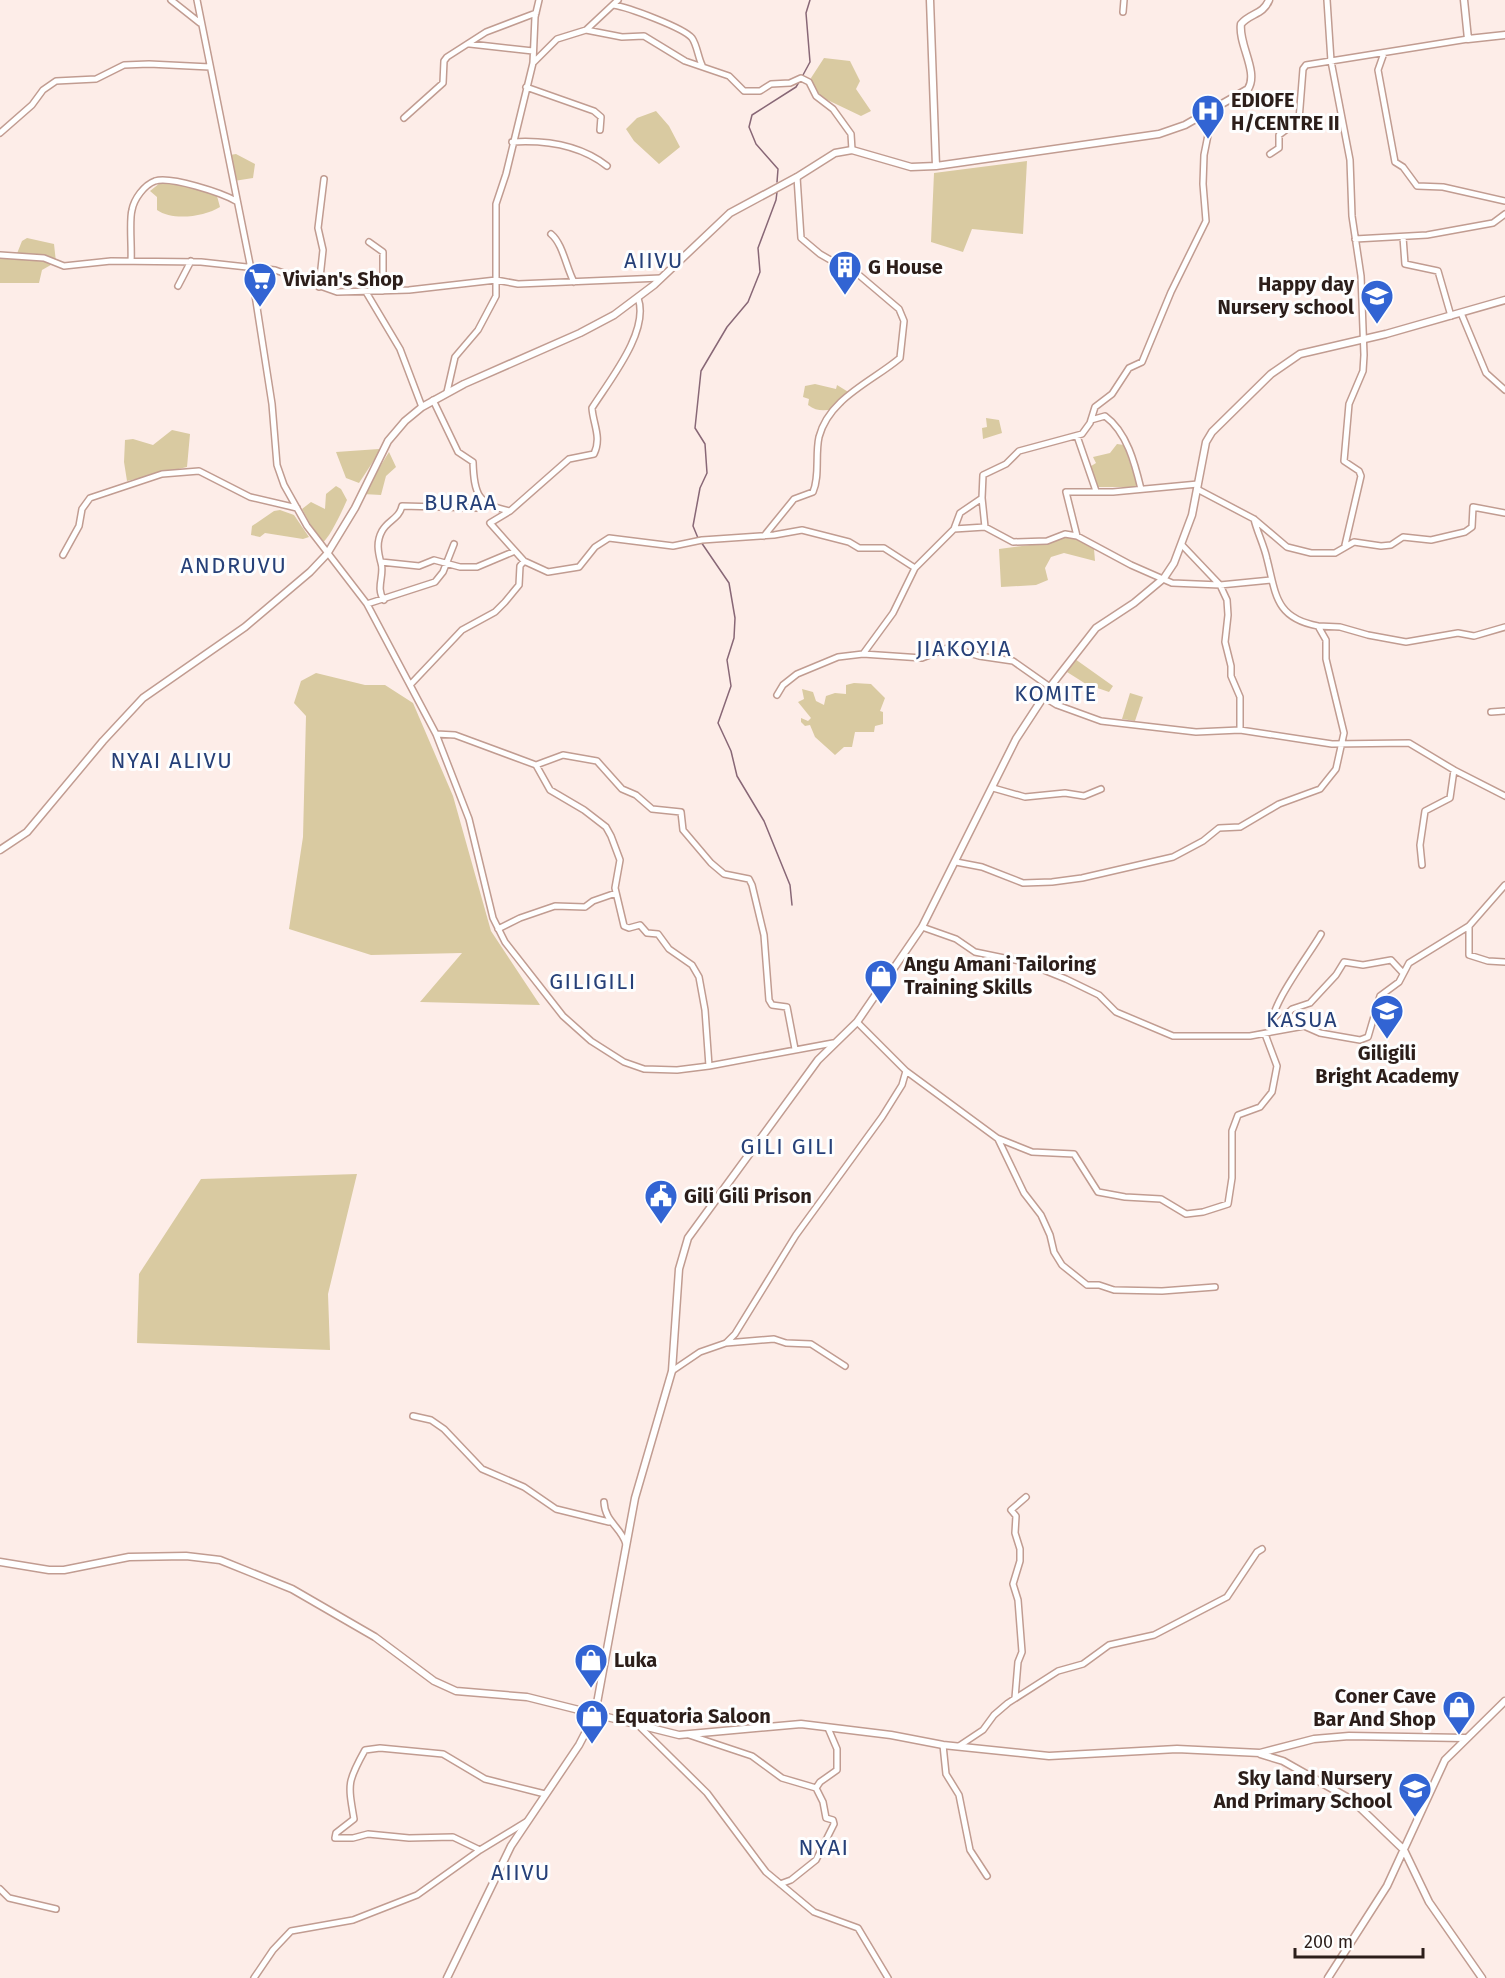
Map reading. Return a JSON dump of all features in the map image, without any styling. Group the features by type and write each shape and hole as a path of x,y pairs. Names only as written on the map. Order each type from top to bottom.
{"street":[{"path":"171,0 201,23"},
{"path":"197,0 251,269 272,404 275,457 284,485 327,554 367,604 436,734 469,819 490,910 498,929 529,976 563,1016 591,1041 624,1062 659,1071 710,1066 833,1043"},
{"path":"447,392 455,357 478,330 494,301 495,210 506,174 532,63 539,0"},
{"path":"930,0 936,166"},
{"path":"1124,0 1124,12"},
{"path":"0,850 27,832 103,741 143,698 245,627 327,554 355,508 388,441 405,421 422,407 447,392 608,319 661,278 730,213 797,177 835,153 852,150 910,167 936,166 1159,134 1185,125 1248,89 1251,84 1240,31 1241,24 1245,19 1262,12 1269,0"},
{"path":"1327,0 1331,61 1350,160 1355,239 1361,276 1364,364 1349,404 1343,458 1347,465 1359,471 1361,476 1345,545"},
{"path":"1464,0 1468,39"},
{"path":"532,63 557,39 586,30 616,3 690,35 702,65"},
{"path":"404,118 443,83 445,59 494,28 536,13"},
{"path":"586,30 622,37 646,36 685,61 729,76 744,91 760,91 771,84 790,83 801,78 807,80 816,96 833,108 849,131 852,150"},
{"path":"1270,154 1279,148 1280,135 1299,120 1304,67 1505,34"},
{"path":"468,44 533,51"},
{"path":"1384,53 1378,70 1397,165 1403,167 1417,186 1443,187 1505,201"},
{"path":"0,133 32,105 43,90 56,81 96,79 124,65 210,67"},
{"path":"526,87 594,111 601,117 600,130"},
{"path":"985,527 982,498 983,475 1005,464 1016,453 1077,436 1086,430 1095,407 1112,394 1129,368 1142,362 1170,292 1203,230 1207,212 1203,184 1204,154 1209,130 1222,104"},
{"path":"512,142 546,143 580,150 594,156 607,166"},
{"path":"764,536 790,503 813,492 818,440 825,424 853,390 900,358 903,349 904,321 899,309 846,264 820,254 801,238 797,177"},
{"path":"319,287 323,250 318,228 324,179"},
{"path":"131,261 132,209 142,191 152,183 164,181 201,187 222,193 236,201"},
{"path":"1355,239 1403,237 1493,223 1505,214"},
{"path":"551,234 559,243 563,259 574,282"},
{"path":"1403,237 1405,264 1438,271 1451,316"},
{"path":"369,242 383,252 383,291"},
{"path":"0,255 44,258 66,266 84,262 191,261 282,271 319,287 338,292 383,291 496,280 518,284 661,278"},
{"path":"178,286 191,261"},
{"path":"366,292 396,341 422,407"},
{"path":"638,297 640,315 635,334 612,378 592,408 597,427 597,445 594,454 569,459 510,511 490,523 524,561 548,572 579,567 595,547 609,538 673,546 702,540 764,536 802,530 849,542 859,549 884,548 915,568"},
{"path":"447,1978 500,1868 526,1822 579,1745 595,1714 635,1498 672,1371 680,1269 688,1238 833,1043 856,1022 922,927 1016,739 1050,687 1096,627 1134,603 1164,578 1182,545 1198,486 1206,442 1212,432 1282,364 1316,348 1363,340 1505,300"},
{"path":"1461,313 1486,374 1505,390"},
{"path":"433,400 458,452 473,462 476,485 483,502 489,507 510,511"},
{"path":"1091,420 1105,416 1110,419 1126,442 1141,489"},
{"path":"1077,436 1096,491"},
{"path":"63,555 79,526 82,509 90,498 162,474 200,471 243,494 297,508"},
{"path":"1077,536 1064,493 1198,486 1254,519 1287,547 1328,554 1335,553 1345,545 1360,541 1387,545 1403,537 1425,540 1469,530 1472,525 1473,507 1505,513"},
{"path":"863,654 893,613 915,568 954,529 960,513 982,498"},
{"path":"384,600 380,591 381,562 378,552 381,534 386,523 398,516 403,504 471,508 480,506 483,502"},
{"path":"1254,519 1279,604 1302,622 1318,626 1340,627 1406,642 1458,633 1474,636 1505,627"},
{"path":"954,529 985,527 1013,542 1047,541 1065,534 1077,536 1131,565 1172,583 1220,585 1271,580"},
{"path":"367,604 435,582 454,544"},
{"path":"1182,545 1220,585 1228,604 1225,642 1231,676 1240,697 1240,730"},
{"path":"381,562 419,566 434,560 464,567 483,566 515,551"},
{"path":"410,685 462,630 495,612 506,602 519,585 520,566 524,561"},
{"path":"956,862 982,867 1013,880 1037,884 1082,878 1120,867 1160,861 1203,841 1219,828 1240,827 1279,804 1320,789 1336,769 1343,744 1343,727 1326,659 1326,639 1318,626"},
{"path":"777,695 787,682 807,669 838,657 863,654 922,658 950,647 979,656 1014,662 1050,687"},
{"path":"1044,696 1057,705 1101,720 1196,732 1240,730 1317,743 1409,743 1454,770 1505,796"},
{"path":"1491,712 1505,711"},
{"path":"436,734 454,735 536,765 563,755 597,761 622,789 636,795 652,809 681,812 683,830 719,871 749,879 757,900 764,935 769,1000 772,1005 787,1007 795,1049"},
{"path":"536,765 550,790 584,810 606,827 620,860 615,893 624,926 629,928 640,925 647,933 657,934 669,949 688,962 697,973 704,997 710,1066"},
{"path":"1422,865 1420,844 1425,812 1450,798 1454,770"},
{"path":"993,788 1025,797 1058,793 1084,796 1101,789"},
{"path":"922,927 956,939 975,952 1024,962 1066,979 1099,995 1116,1012 1163,1034 1215,1037 1304,1026 1320,1033 1365,1038 1370,1031 1380,996 1399,982 1413,959 1468,926 1505,885"},
{"path":"498,929 520,918 555,906 588,906 592,901 615,893"},
{"path":"1468,926 1469,955 1488,961 1505,962"},
{"path":"856,1022 906,1071 998,1138 1032,1152 1074,1154 1095,1189 1102,1193 1161,1199 1186,1214 1203,1212 1228,1204 1232,1178 1234,1124 1238,1115 1260,1107 1270,1095 1278,1066 1269,1032 1271,1020 1281,999 1321,934"},
{"path":"1269,1032 1292,1010 1310,1003 1336,975 1344,962 1363,965 1391,960 1403,973"},
{"path":"726,1343 743,1322 796,1235 882,1117 902,1085 906,1071"},
{"path":"998,1138 1024,1193 1041,1215 1050,1235 1054,1252 1062,1265 1087,1285 1099,1285 1105,1289 1114,1290 1162,1291 1215,1287"},
{"path":"672,1371 700,1352 726,1343 774,1339 786,1343 811,1344 845,1366"},
{"path":"413,1416 436,1423 454,1438 482,1469 516,1483 556,1509 609,1522 621,1531 626,1544"},
{"path":"1015,1698 1021,1634 1018,1600 1013,1584 1020,1561 1020,1549 1015,1533 1016,1516 1011,1510 1026,1497"},
{"path":"604,1502 609,1522"},
{"path":"959,1746 982,1730 994,1715 1015,1698 1058,1671 1083,1664 1109,1645 1154,1635 1227,1597 1257,1552 1262,1549"},
{"path":"0,1562 33,1569 57,1570 129,1557 186,1556 220,1560 292,1589 375,1637 434,1681 456,1691 527,1697 668,1734 689,1736 752,1756 782,1778 816,1788 824,1802 826,1818 833,1820 834,1824 816,1860 791,1880 780,1884"},
{"path":"1328,1978 1387,1886 1431,1786 1445,1760 1505,1701"},
{"path":"689,1736 774,1725 801,1724 943,1745 1049,1756 1177,1749 1260,1753 1283,1761 1352,1800 1404,1850 1429,1902 1482,1978"},
{"path":"640,1727 707,1793 752,1855 780,1884 819,1916 858,1928 888,1978"},
{"path":"816,1788 837,1770 837,1749 828,1728"},
{"path":"1260,1753 1314,1739 1349,1736 1465,1738"},
{"path":"943,1745 946,1774 961,1800 970,1850 987,1876"},
{"path":"480,1850 453,1837 409,1838 368,1834 353,1838 335,1838 336,1833 354,1819 348,1789 350,1777 365,1750 380,1748 443,1754 485,1779 545,1794"},
{"path":"254,1978 273,1950 291,1931 353,1920 417,1895 480,1850 526,1822"},
{"path":"0,1889 9,1898 56,1909"}],"shaded area":[{"path":"824,58 850,61 860,81 856,89 871,111 861,116 815,94 811,78"},
{"path":"656,111 669,126 680,147 659,164 634,141 626,129 637,118"},
{"path":"236,154 255,164 253,178 234,181 230,155"},
{"path":"1027,161 1023,234 972,229 963,252 931,242 934,173"},
{"path":"160,183 198,188 217,196 220,207 206,213 179,217 163,213 157,210 157,197 150,191"},
{"path":"27,238 54,244 56,262 42,270 39,283 0,283 0,256 16,256 22,241"},
{"path":"815,384 836,389 837,385 850,393 842,399 844,405 830,410 817,410 808,405 809,399 803,397 805,386"},
{"path":"986,418 999,420 1002,433 983,439 982,428 987,427"},
{"path":"172,430 190,434 187,467 127,481 124,462 125,440 133,439 153,445"},
{"path":"1117,444 1124,445 1138,487 1096,487 1088,468 1096,463 1093,457 1110,453"},
{"path":"379,449 380,451 359,483 346,478 336,452"},
{"path":"389,452 396,467 386,476 381,495 363,494"},
{"path":"336,486 341,489 347,500 339,518 321,544 302,509 311,502 325,509 326,494"},
{"path":"280,510 294,515 309,537 303,539 265,533 260,537 251,535 252,526 274,511"},
{"path":"1066,534 1086,541 1094,549 1095,561 1064,553 1051,557 1045,568 1048,580 1036,585 1001,587 999,549 1054,542 1057,536"},
{"path":"1075,659 1113,686 1109,692 1086,684 1067,672"},
{"path":"316,673 365,685 385,685 413,703 453,796 491,931 540,1005 420,1002 462,953 371,955 289,929 303,837 306,716 294,703 301,681"},
{"path":"871,684 885,698 880,711 883,712 883,724 875,726 874,732 855,732 852,747 844,747 835,755 815,737 810,725 805,726 801,722 801,718 808,721 811,718 798,702 804,699 802,689 813,692 816,701 824,705 826,696 835,693 846,694 846,685"},
{"path":"1130,693 1143,697 1135,721 1122,719"},
{"path":"357,1174 328,1294 330,1350 137,1343 139,1274 201,1179"}],"waterway":[{"path":"803,75 810,62 806,13 810,0"},
{"path":"777,182 778,169 756,144 749,127 752,115 796,87 799,82"},
{"path":"698,538 693,526 700,488 707,473 705,444 695,428 701,371 727,327 748,302 760,272 758,248 777,192"},
{"path":"701,542 729,583 735,618 734,638 727,660 731,686 718,723 731,751 737,776 764,821 790,885 792,905"}],"place":[{"name":"EDIOFE H/CENTRE II","path":"1208,140"},
{"name":"G House","path":"845,296"},
{"name":"Vivian's Shop","path":"260,308"},
{"name":"Happy day Nursery school","path":"1377,325"},
{"name":"Angu Amani Tailoring Training Skills","path":"881,1005"},
{"name":"Giligili Bright Academy","path":"1387,1040"},
{"name":"Gili Gili Prison","path":"661,1225"},
{"name":"Luka","path":"591,1689"},
{"name":"Coner Cave Bar And Shop","path":"1459,1736"},
{"name":"Equatoria Saloon","path":"592,1745"},
{"name":"Sky land Nursery And Primary School","path":"1415,1818"}],"district":[{"name":"AIIVU","path":"654,260"},
{"name":"BURAA","path":"461,502"},
{"name":"ANDRUVU","path":"234,565"},
{"name":"JIAKOYIA","path":"964,648"},
{"name":"KOMITE","path":"1056,693"},
{"name":"NYAI ALIVU","path":"172,760"},
{"name":"GILIGILI","path":"593,981"},
{"name":"KASUA","path":"1302,1019"},
{"name":"GILI GILI","path":"788,1146"},
{"name":"NYAI","path":"824,1847"},
{"name":"AIIVU","path":"521,1872"}]}
